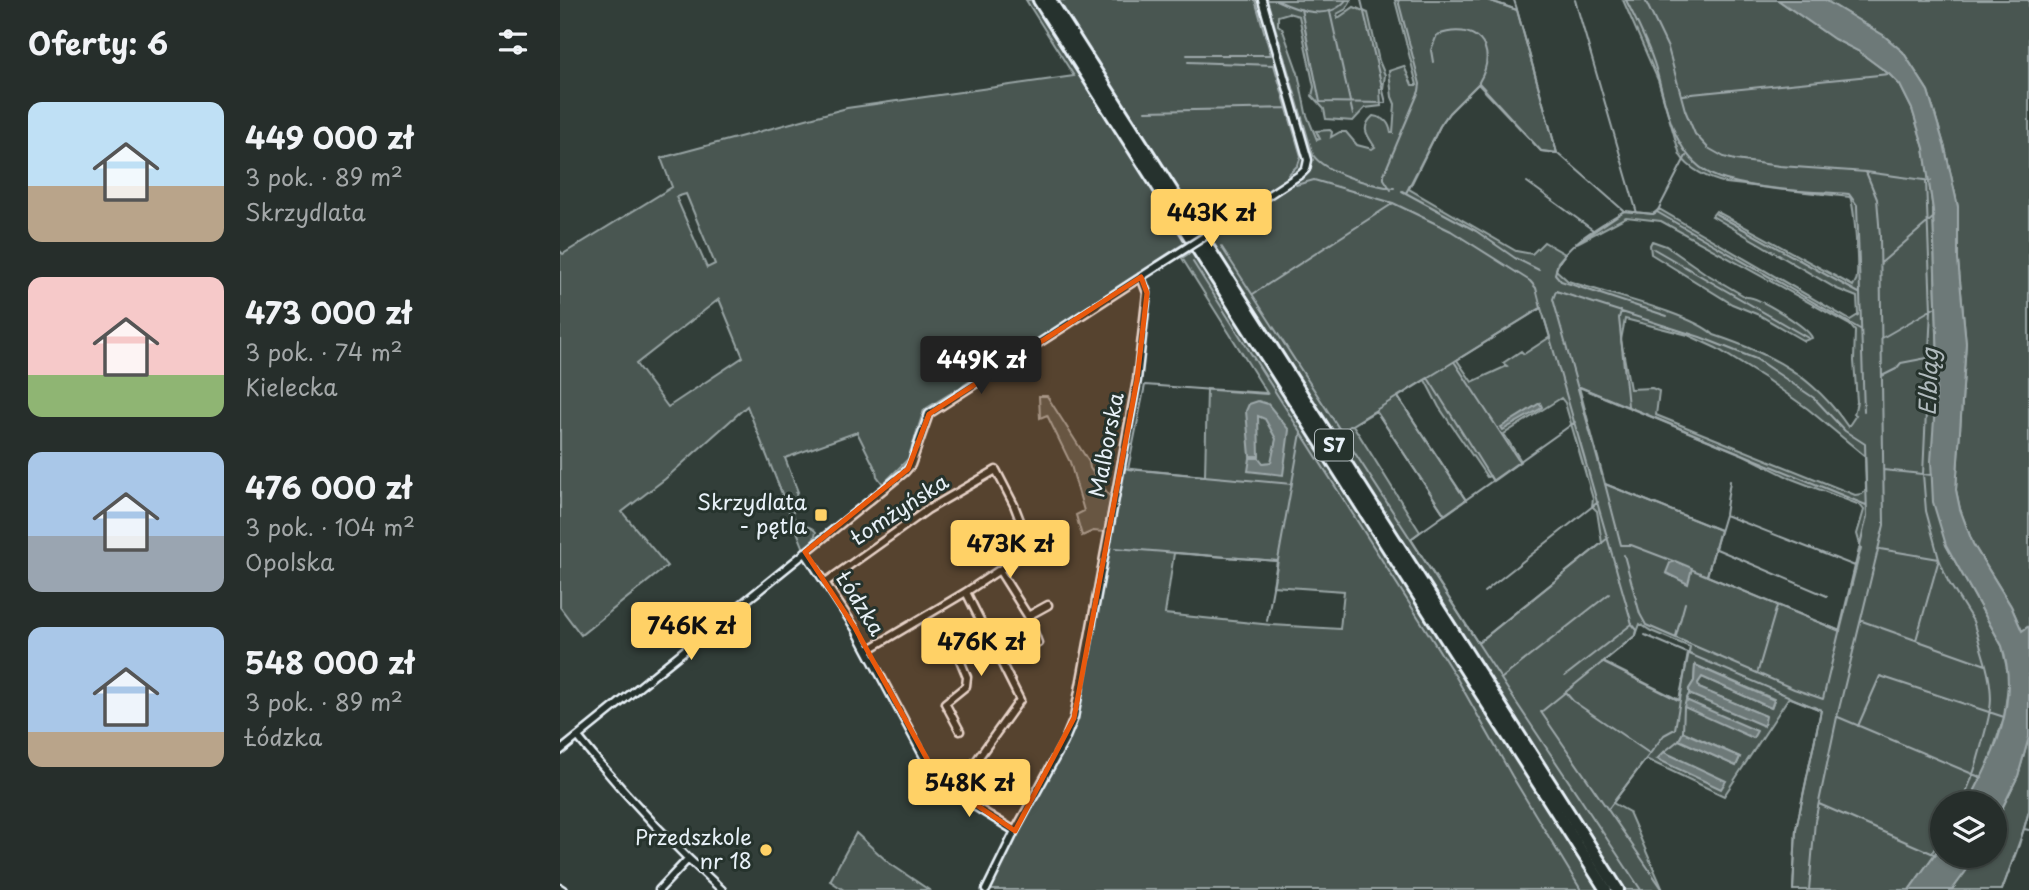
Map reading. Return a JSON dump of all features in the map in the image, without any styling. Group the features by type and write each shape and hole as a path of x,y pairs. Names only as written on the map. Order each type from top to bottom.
{"highway":[{"name":"S7","path":"1040,0 1606,890"},
{"name":"S7","path":"1050,0 1618,890"}],"street":[{"path":"560,751 908,469 929,414 1306,169 1308,160 1262,0"},
{"name":"Malborska","path":"986,890 1074,718 1137,380 1147,293 1140,277"},
{"name":"Łomżyńska","path":"826,582 927,510 996,470 1014,505 1031,549 999,570"},
{"name":"Łódzka","path":"805,552 868,650 938,779 953,793 1015,831"},
{"path":"868,650 999,570 1028,616 1038,643"},
{"path":"953,793 1020,700 966,592"},
{"path":"1028,616 1048,605"},
{"path":"960,731 945,702 966,686 967,677 953,643 956,638 983,625"},
{"path":"578,737 635,804 722,890"},
{"path":"659,890 688,859"}],"highlighted area":[{"path":"1141,277 1147,293 1137,380 1074,718 1015,831 938,779 855,628 805,552 908,469 929,414"}],"shaded area":[{"path":"1026,0 1031,0 1186,242 924,410 908,459 883,484 857,432 785,458 798,492 794,517 798,523 816,532 814,539 804,549 747,406 665,479 622,512 667,566 581,635 560,607 560,251 563,254 672,187 661,158 847,108 1074,76","holes":["686,194 715,264 707,268 676,197","719,299 743,357 668,407 636,364"]},
{"path":"1058,0 1351,0 1346,9 1337,14 1338,18 1354,7 1368,13 1385,75 1383,89 1380,89 1381,106 1365,108 1353,121 1326,119 1324,109 1312,96 1314,87 1299,16 1288,13 1278,16 1278,25 1282,28 1298,73 1306,113 1317,140 1320,139 1316,131 1330,130 1331,137 1346,132 1357,145 1372,149 1375,147 1366,128 1373,116 1386,121 1393,133 1395,104 1389,71 1404,66 1412,85 1417,85 1395,0 1488,0 1517,10 1557,153 1541,151 1478,84 1440,126 1409,189 1516,251 1532,254 1544,242 1565,254 1558,262 1556,270 1568,281 1667,311 1703,327 1714,335 1772,359 1820,393 1848,427 1856,415 1857,402 1855,331 1850,325 1661,221 1626,217 1577,243 1624,211 1653,214 1659,209 1850,320 1858,315 1857,297 1837,289 1712,216 1716,211 1853,286 1857,278 1857,260 1850,197 1726,183 1689,165 1680,155 1658,80 1623,0 1778,0 1834,39 1858,51 1900,85 1912,109 1924,148 1933,210 1938,364 1932,478 1946,545 2002,646 2009,678 2004,717 1987,768 1975,791 1930,791 1930,861 1909,890 1793,890 1796,829 1821,710 1789,697 1724,796 1646,759 1613,803 1629,812 1663,890 1626,890 1211,240 1254,211 1248,203 1205,230","holes":["1541,308 1550,337 1524,354 1521,351 1503,363 1507,366 1472,382 1457,360","1625,319 1688,335 1716,348 1808,409 1865,456 1866,490 1855,495 1656,415 1659,391 1652,388 1630,389 1621,340","1425,380 1439,407 1487,477 1490,476 1493,481 1521,461 1504,434 1561,398 1565,403 1593,499 1592,506 1597,511 1602,543 1478,643 1411,539 1420,532 1353,425 1376,411 1445,515 1466,500 1398,397","1579,387 1744,455 1792,479 1860,505 1864,510 1857,534 1861,548 1840,631 1707,576 1720,530 1605,484","1640,624 1690,647 1679,700 1603,662 1636,635","1695,665 1774,699 1771,708 1702,677 1698,683 1698,688 1766,716 1689,689 1694,681","1684,732 1740,757 1736,766 1679,740"]},
{"path":"1778,0 1825,0 1883,35 1903,52 1928,91 1945,148 1958,207 1958,260 1966,343 1956,490 1973,544 2011,606 2022,631 2029,626 2029,737 2018,776 2007,798 2007,791 1974,791 2002,727 2008,687 2007,666 2002,646 1946,545 1933,502 1931,461 1938,364 1933,210 1924,148 1912,109 1900,85 1858,51 1834,39"},
{"path":"1825,0 2029,0 2029,626 2022,631 2011,606 1973,544 1956,490 1966,343 1958,260 1958,207 1945,148 1928,91 1903,52 1883,35"},
{"path":"1652,241 1666,246 1746,297 1782,313 1812,338 1804,341 1759,315 1732,304 1651,254"},
{"path":"1193,251 1599,890 990,890 1017,832 1072,730 1122,468 1205,476 1207,389 1267,393 1182,258","holes":["1174,553 1277,561 1273,586 1344,591 1340,629 1165,614"]},
{"path":"1039,396 1047,396 1111,498 1104,532 1093,531 1082,536 1076,515 1084,511 1070,462 1047,415 1040,418"},
{"path":"1258,401 1268,404 1289,430 1283,475 1248,471 1250,458 1259,458 1263,463 1271,462 1276,439 1265,419 1258,416 1259,456 1250,456 1246,411 1249,404"},
{"path":"1540,403 1540,409 1503,430 1501,427"},
{"path":"1675,561 1692,568 1688,584 1666,573 1670,563"},
{"path":"1695,665 1774,700 1771,708 1702,677 1698,683 1699,688 1766,716 1764,726 1689,694 1694,681"},
{"path":"1686,700 1757,731 1753,738 1684,707"},
{"path":"1683,732 1740,757 1736,766 1679,740"},
{"path":"2029,737 2029,811 2002,890 1952,890 1968,868 2007,868 2007,798 2018,776"},
{"path":"1664,752 1726,781 1721,789 1657,759"},
{"path":"856,833 889,863 929,890 844,890 830,881"},
{"path":"1930,861 1930,868 1968,868 1952,890 1909,890"}],"waterway":[{"path":"1187,55 1271,55 1255,0"},
{"path":"1267,0 1313,155 1319,162 1338,173 1374,185 1394,188"},
{"path":"1276,0 1313,12 1331,11 1346,0"},
{"path":"1301,9 1320,102 1386,103 1361,0"},
{"path":"1391,190 1384,174 1420,84 1398,0"},
{"path":"1406,193 1440,126 1479,83 1541,151 1557,153 1517,10 1488,0"},
{"path":"1514,0 1517,9"},
{"path":"1575,0 1637,213"},
{"path":"1626,0 1650,51 1676,136 1695,163 1709,173 1741,184 1849,194 1857,205 1864,411"},
{"path":"1645,0 1668,48 1685,110 1695,134 1708,148 1735,160 1931,181"},
{"path":"1330,12 1353,115"},
{"path":"1433,62 1431,50 1437,35 1451,32 1473,34 1485,48 1487,58 1479,82"},
{"path":"1188,62 1274,65 1301,156 1298,165 1288,175"},
{"path":"1682,95 1889,74"},
{"path":"1145,111 1287,108"},
{"path":"1559,154 1624,211 1653,214 1657,212 1686,156"},
{"path":"1809,890 1815,821 1837,717 1884,525 1880,236 1877,199 1866,172"},
{"path":"1296,185 1314,180 1393,203 1451,231 1530,281 1536,288 1541,308"},
{"name":"Elbląg","path":"1926,181 1931,310 1923,474 1926,511 1939,559 1948,581 1973,621 1986,665"},
{"path":"1527,182 1593,230"},
{"path":"1402,191 1476,231 1515,258 1539,270"},
{"path":"1253,294 1392,204"},
{"path":"1624,211 1573,246 1558,264 1555,274 1561,281 1667,316"},
{"path":"1657,212 1860,329"},
{"path":"1716,214 1859,293"},
{"path":"1881,263 1934,217"},
{"path":"1221,246 1641,890"},
{"path":"1654,249 1808,338"},
{"path":"1193,262 1456,677 1581,890"},
{"path":"1602,475 1553,299 1556,291 1700,337 1756,359 1814,398 1845,431 1865,444 1867,516 1823,699 1646,625 1640,614 1624,555"},
{"path":"1882,338 1936,307"},
{"path":"1342,431 1539,309"},
{"path":"1621,311 1619,318 1628,406"},
{"path":"1544,317 1632,624 1637,630 1636,635 1541,712 1663,890"},
{"name":"Elbląg","path":"1882,376 1896,369 1901,363 1927,358"},
{"path":"1455,363 1519,461"},
{"path":"1428,378 1492,480"},
{"path":"1267,394 1145,385 1128,469 1292,484"},
{"path":"1580,387 1866,505"},
{"path":"1398,397 1465,499"},
{"path":"1376,411 1444,514"},
{"path":"1412,538 1575,422"},
{"path":"1267,621 1301,433"},
{"path":"1883,470 1932,475"},
{"path":"1707,575 1725,515 1730,481"},
{"path":"1605,484 1720,530"},
{"path":"1605,484 1621,545 1631,545 1673,561"},
{"path":"1484,592 1598,502"},
{"path":"1725,515 1855,566"},
{"path":"1479,642 1608,538"},
{"path":"1115,548 1277,561"},
{"path":"1714,548 1827,596"},
{"path":"1880,549 1939,559 1916,640"},
{"path":"1693,570 1840,631"},
{"path":"1502,678 1609,594"},
{"path":"1676,636 1685,603"},
{"path":"1758,671 1777,606"},
{"path":"1862,621 1986,665 1991,700 1967,791"},
{"path":"1565,676 1632,624"},
{"path":"1645,635 1788,696"},
{"path":"1609,808 1664,735 1675,729 1688,653"},
{"path":"1602,662 1678,700"},
{"path":"1858,726 1880,676 2004,717"},
{"path":"1566,693 1573,701 1649,753"},
{"path":"1686,700 1689,694"},
{"path":"1791,698 1821,710 1796,829 1793,890"},
{"path":"1683,732 1684,707"},
{"path":"1838,717 1982,778"},
{"path":"1664,752 1679,740"},
{"path":"1819,804 1930,852"},
{"path":"2029,811 2024,829 2029,830"},
{"path":"2002,890 2024,829"}],"place":[{"name":"Skrzydlata - pętla","path":"821,515"},
{"name":"Przedszkole nr 18","path":"766,850"}]}
